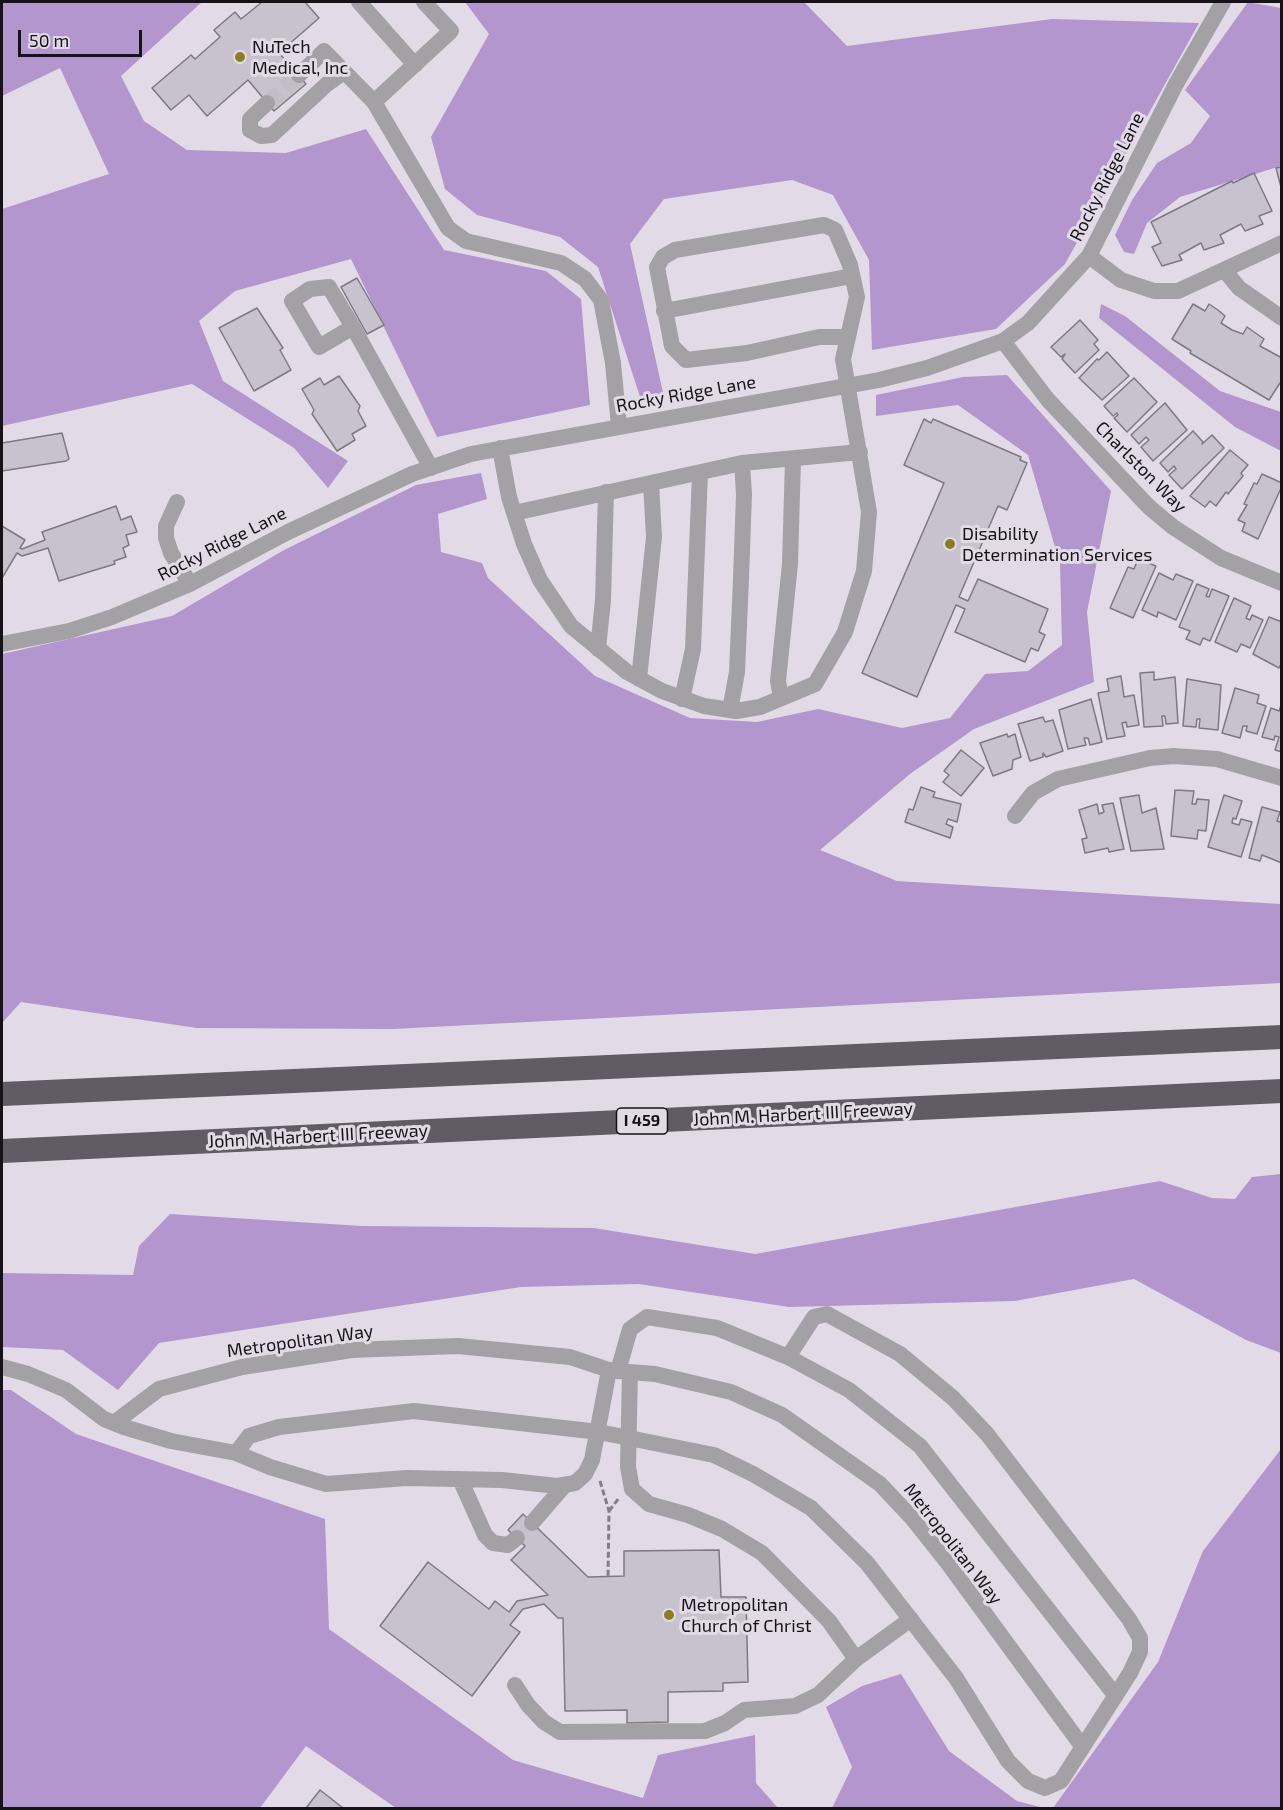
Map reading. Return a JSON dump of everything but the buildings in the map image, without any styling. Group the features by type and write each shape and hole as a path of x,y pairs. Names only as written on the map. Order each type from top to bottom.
{"highway":[{"path":"2,1094 1281,1037"},
{"name":"John M. Harbert III Freeway","path":"2,1151 1281,1091"}],"street":[{"path":"359,2 415,65"},
{"path":"374,102 451,31 424,2"},
{"name":"Rocky Ridge Lane","path":"2,644 69,631 112,617 190,584 288,532 430,468 471,454 849,385 927,368 1002,341 1028,323 1089,256 1176,84 1223,2"},
{"path":"298,75 324,51 374,102 448,228 466,241 561,263 585,279 601,300 613,363 619,426"},
{"path":"267,103 250,119 250,129 261,136 272,135 327,84 344,72"},
{"path":"500,448 514,513 540,580 571,626 639,679 682,699 704,706 730,710 760,707 815,684 845,632 864,571 869,512 861,452 843,359 848,337 857,297 852,276 835,230 824,225 703,243 675,250 663,257 657,267 672,346 686,360 747,353 819,337 848,337"},
{"path":"1089,256 1121,280 1154,291 1178,291 1281,243"},
{"path":"1225,271 1239,288 1281,318"},
{"path":"664,311 852,276"},
{"path":"353,327 430,468"},
{"name":"Charlston Way","path":"1002,341 1048,400 1149,507 1173,527 1221,558 1281,583"},
{"path":"514,513 742,464 861,452"},
{"path":"781,698 778,681 790,564 793,459"},
{"path":"730,710 737,672 744,494 742,464"},
{"path":"682,699 693,649 700,474"},
{"path":"639,679 654,537 651,483"},
{"path":"598,649 606,556 606,492"},
{"path":"177,502 166,526 166,538 190,584"},
{"path":"1015,816 1033,793 1058,779 1150,758 1174,756 1217,759 1281,778"},
{"path":"236,1453 249,1436 279,1427 414,1410 599,1432 714,1455 753,1474 811,1508 867,1563 911,1619 956,1678 1008,1761 1028,1780 1045,1788 1060,1781 1140,1652 1140,1638 1129,1619 987,1434 953,1398 900,1354 827,1314 814,1317 788,1357"},
{"name":"Metropolitan Way","path":"588,1470 630,1329 647,1317 717,1328 788,1357 849,1390 920,1446 1115,1695"},
{"name":"Metropolitan Way","path":"114,1423 159,1389 242,1367 352,1350 458,1346 570,1357 619,1371 655,1374 731,1392 782,1415 880,1484 912,1518 947,1562 1082,1746"},
{"path":"2,1367 28,1374 66,1390 104,1419 114,1423 171,1441 236,1453 270,1467 326,1484 407,1478 564,1486 575,1483 588,1470"},
{"path":"619,1371 632,1489 649,1504 688,1515 722,1529 762,1553 829,1621 856,1659"},
{"path":"460,1479 485,1535 493,1543 508,1545 517,1538"},
{"path":"532,1523 564,1486"},
{"path":"514,1685 539,1716 560,1732 705,1731 725,1723 744,1710 795,1706 818,1695 856,1659 911,1619"}],"path":[{"path":"588,1470 599,1481 606,1495 609,1511 608,1577"}],"shaded area":[{"path":"2,2 202,2 121,76 144,121 187,150 286,153 366,129 444,250 546,271 581,299 590,405 437,437 351,259 235,291 199,321 223,381 348,461 328,488 294,448 192,384 2,426 2,209 109,174 60,68 2,96"},
{"path":"465,2 804,2 847,46 1052,19 1199,23 1065,264 996,329 872,350 869,260 833,195 792,180 664,199 630,244 664,397 641,400 598,267 560,237 477,215 445,189 431,137 489,34"},
{"path":"1248,2 1281,8 1281,166 1180,197 1147,223 1134,254 1124,252 1115,235 1132,200 1157,163 1191,143 1210,116 1185,90"},
{"path":"1101,304 1125,316 1220,391 1281,412 1281,451 1235,427 1099,318"},
{"path":"1007,375 1111,491 1087,612 1094,682 974,729 910,774 820,850 897,881 1281,904 1281,983 393,1029 197,1028 21,1002 2,1023 2,654 172,616 284,550 416,485 481,473 487,499 438,514 441,552 482,563 488,578 595,676 690,718 757,722 818,709 902,728 950,718 985,674 1028,671 1062,645 1060,564 1028,455 958,405 876,416 876,395 963,377"},
{"path":"1281,1174 1281,1353 1246,1340 1134,1279 1015,1301 789,1307 639,1284 521,1287 159,1343 118,1390 63,1350 2,1347 2,1273 133,1275 139,1246 170,1214 362,1226 594,1228 755,1254 1160,1181 1212,1198 1235,1199 1252,1177"},
{"path":"2,1390 11,1390 76,1434 325,1519 329,1629 513,1760 643,1798 658,1755 755,1735 756,1783 778,1808 396,1808 306,1746 260,1808 2,1808"},
{"path":"1281,1449 1281,1808 1053,1808 1158,1662 1203,1551"},
{"path":"901,1674 949,1751 1017,1801 1044,1808 832,1808 852,1767 826,1707 862,1686"}],"tunnel":[{"path":"267,103 299,75"}],"place":[{"name":"NuTech Medical, Inc","path":"240,57"},
{"name":"Disability Determination Services","path":"950,544"},
{"name":"Metropolitan Church of Christ","path":"669,1615"}]}
